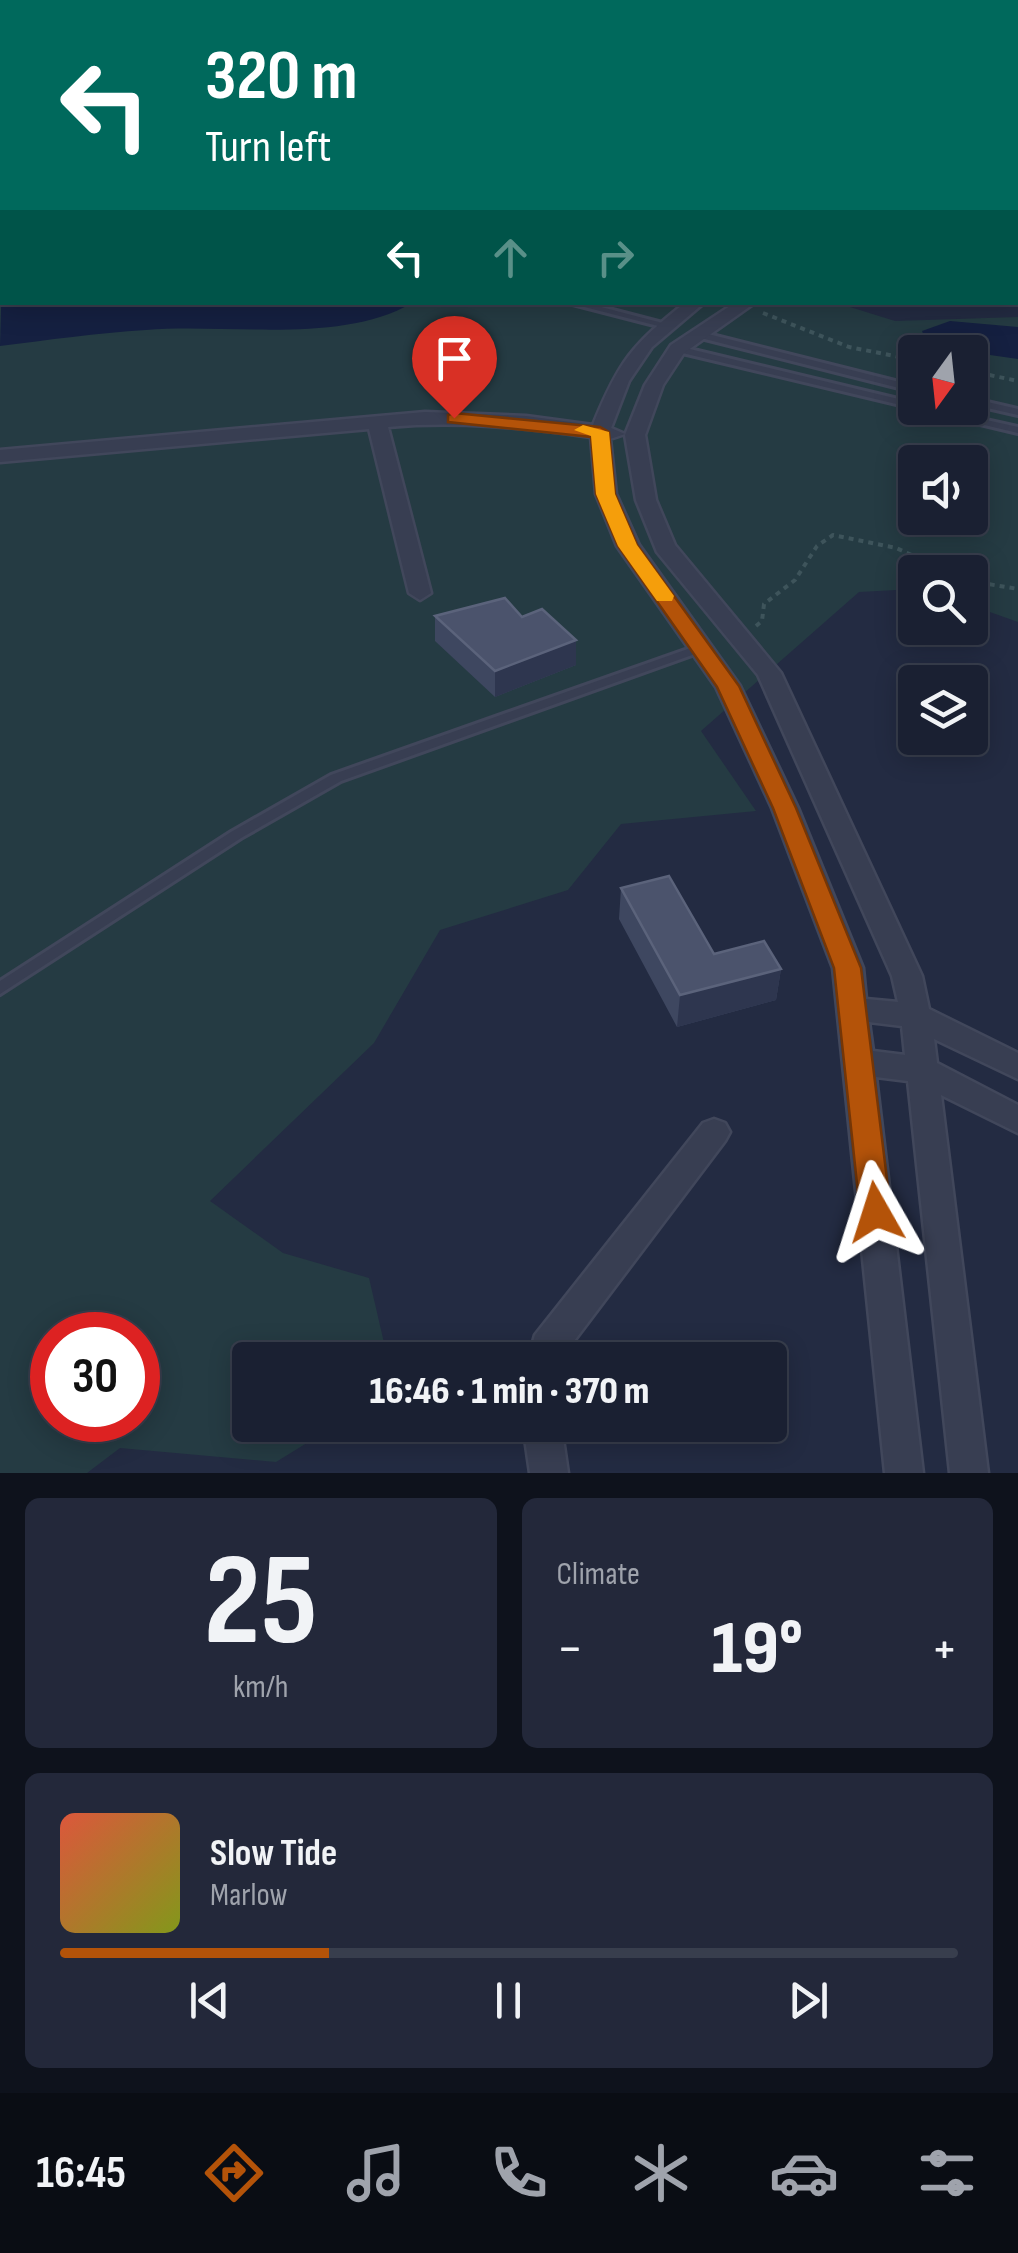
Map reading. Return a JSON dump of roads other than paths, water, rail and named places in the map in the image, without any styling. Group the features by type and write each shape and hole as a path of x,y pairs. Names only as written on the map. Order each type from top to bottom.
{"street":[{"path":"692,305 644,344 620,380 600,432 606,494 628,546 728,686 784,808 848,968 904,1473"},
{"path":"742,305 677,349 654,385 635,435 646,500 665,546 769,673 906,976 916,1016 969,1473"},
{"path":"666,325 696,334"},
{"path":"644,344 677,349"},
{"path":"0,456 377,422 483,419 635,435"},
{"path":"377,422 420,593"},
{"path":"702,648 742,638"},
{"path":"855,1010 916,1016 1018,1068"},
{"path":"859,1062 922,1070 1018,1120"},
{"path":"551,1342 714,1132"},
{"path":"544,1442 549,1473"}],"lane":[{"path":"582,305 666,325"},
{"path":"696,334 898,385"},
{"path":"677,349 898,402"},
{"path":"988,406 1018,412"},
{"path":"988,423 1018,430"},
{"path":"0,988 236,835 336,778 702,648"}],"water":[{"path":"1,305 408,305 383,316 318,328 146,330 0,346"},
{"path":"950,321 1018,327 1018,359 988,355 988,335 924,335 922,331"}]}
